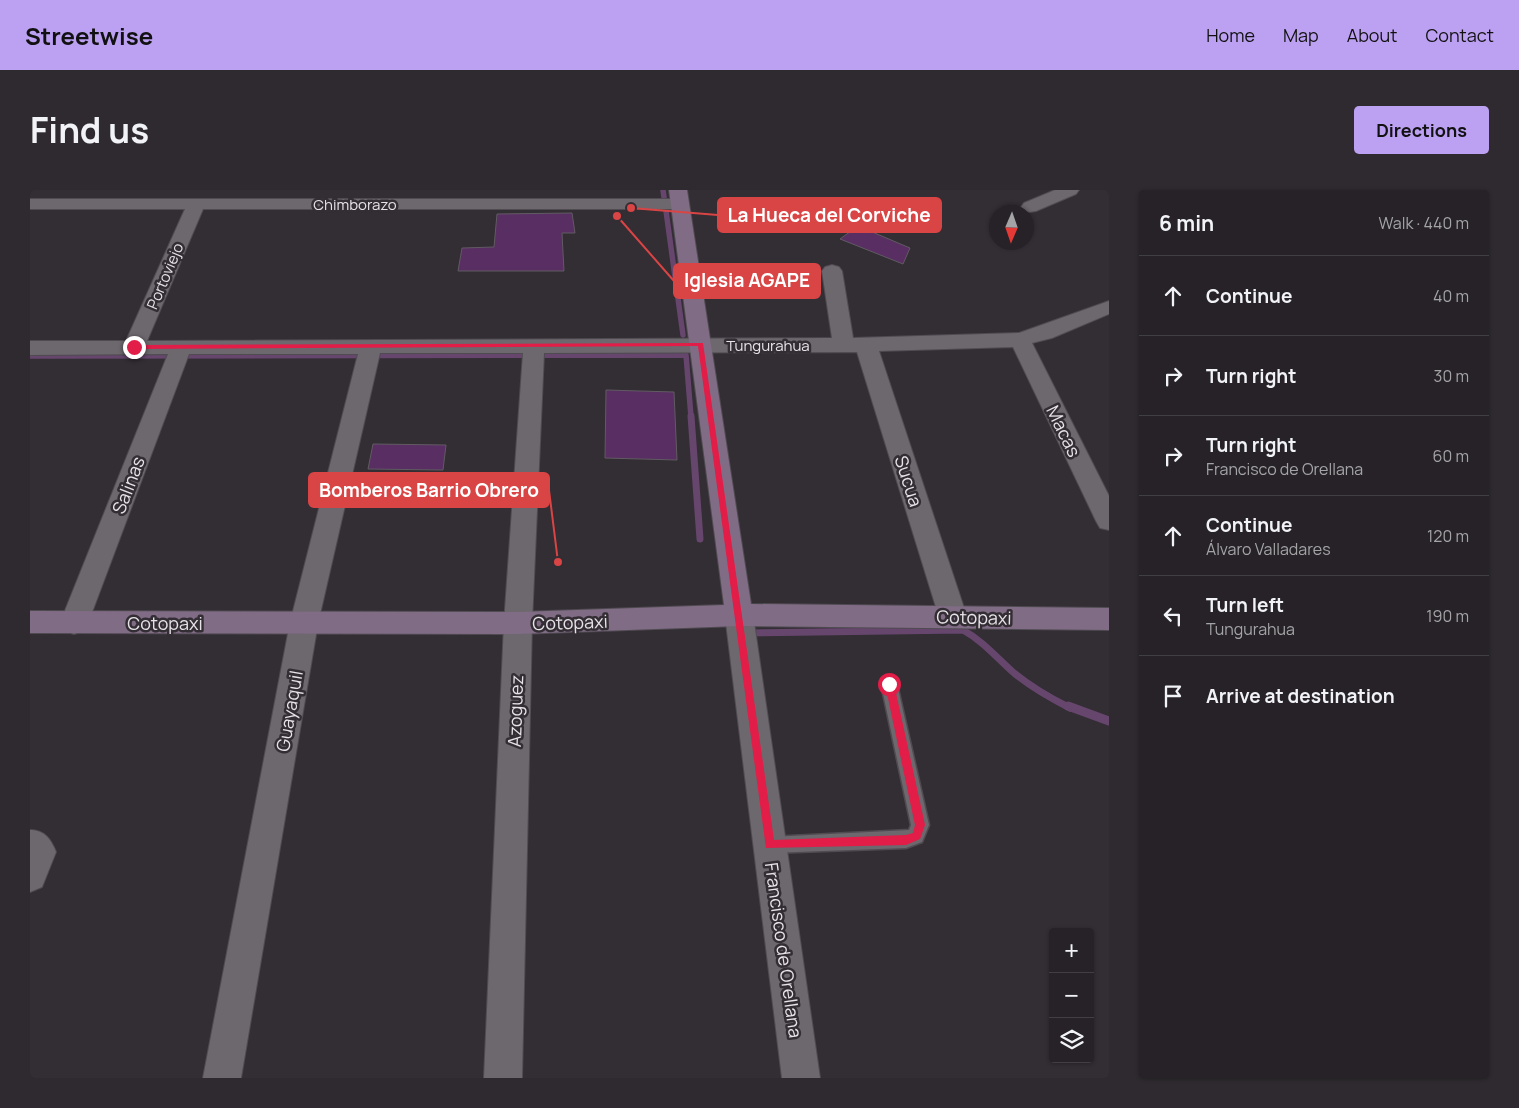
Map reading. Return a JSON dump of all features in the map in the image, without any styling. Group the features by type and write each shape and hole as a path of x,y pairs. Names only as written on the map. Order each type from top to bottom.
{"street":[{"path":"1034,205 1070,190"},
{"path":"679,197 740,627"},
{"name":"Chimborazo","path":"36,204 196,204 679,197"},
{"path":"30,222 36,204"},
{"name":"Portoviejo","path":"134,347 196,204"},
{"name":"Sucua","path":"832,272 855,345 953,617"},
{"name":"Tungurahua","path":"32,351 134,347 179,353 534,352 700,344 855,345 1020,340 1045,333 1109,307"},
{"name":"Macas","path":"1020,340 1109,521"},
{"name":"Azoguez","path":"503,1078 518,623 534,352"},
{"name":"Salinas","path":"74,623 179,353"},
{"name":"Guayaquil","path":"222,1078 304,623 369,353"},
{"name":"Cotopaxi","path":"30,622 518,623 740,627 953,617 1109,618"},
{"name":"Francisco de Orellana","path":"740,627 801,1078"},
{"path":"30,845 34,845 40,852 30,876"}],"lane":[{"path":"770,845 906,840 916,836 920,825 889,684"}],"building":[{"path":"572,213 575,233 562,233 564,271 458,271 462,248 494,247 497,214"},
{"path":"858,226 910,248 903,264 840,239"},
{"path":"606,390 674,392 677,460 605,458"},
{"path":"373,444 446,445 443,470 368,469"}],"waterway":[{"path":"663,190 664,197"},
{"path":"666,211 683,335"},
{"path":"30,356 686,355 691,417"},
{"path":"691,416 700,539"},
{"path":"747,633 963,630 983,644 1027,683 1070,708"},
{"path":"1068,706 1109,721"}],"place":[{"name":"La Hueca del Corviche","path":"631,208"},
{"name":"Iglesia AGAPE","path":"617,216"},
{"name":"Bomberos Barrio Obrero","path":"558,562"}],"route":[{"path":"134,347 700,344 770,845 906,840 916,836 920,825 889,684"}]}
